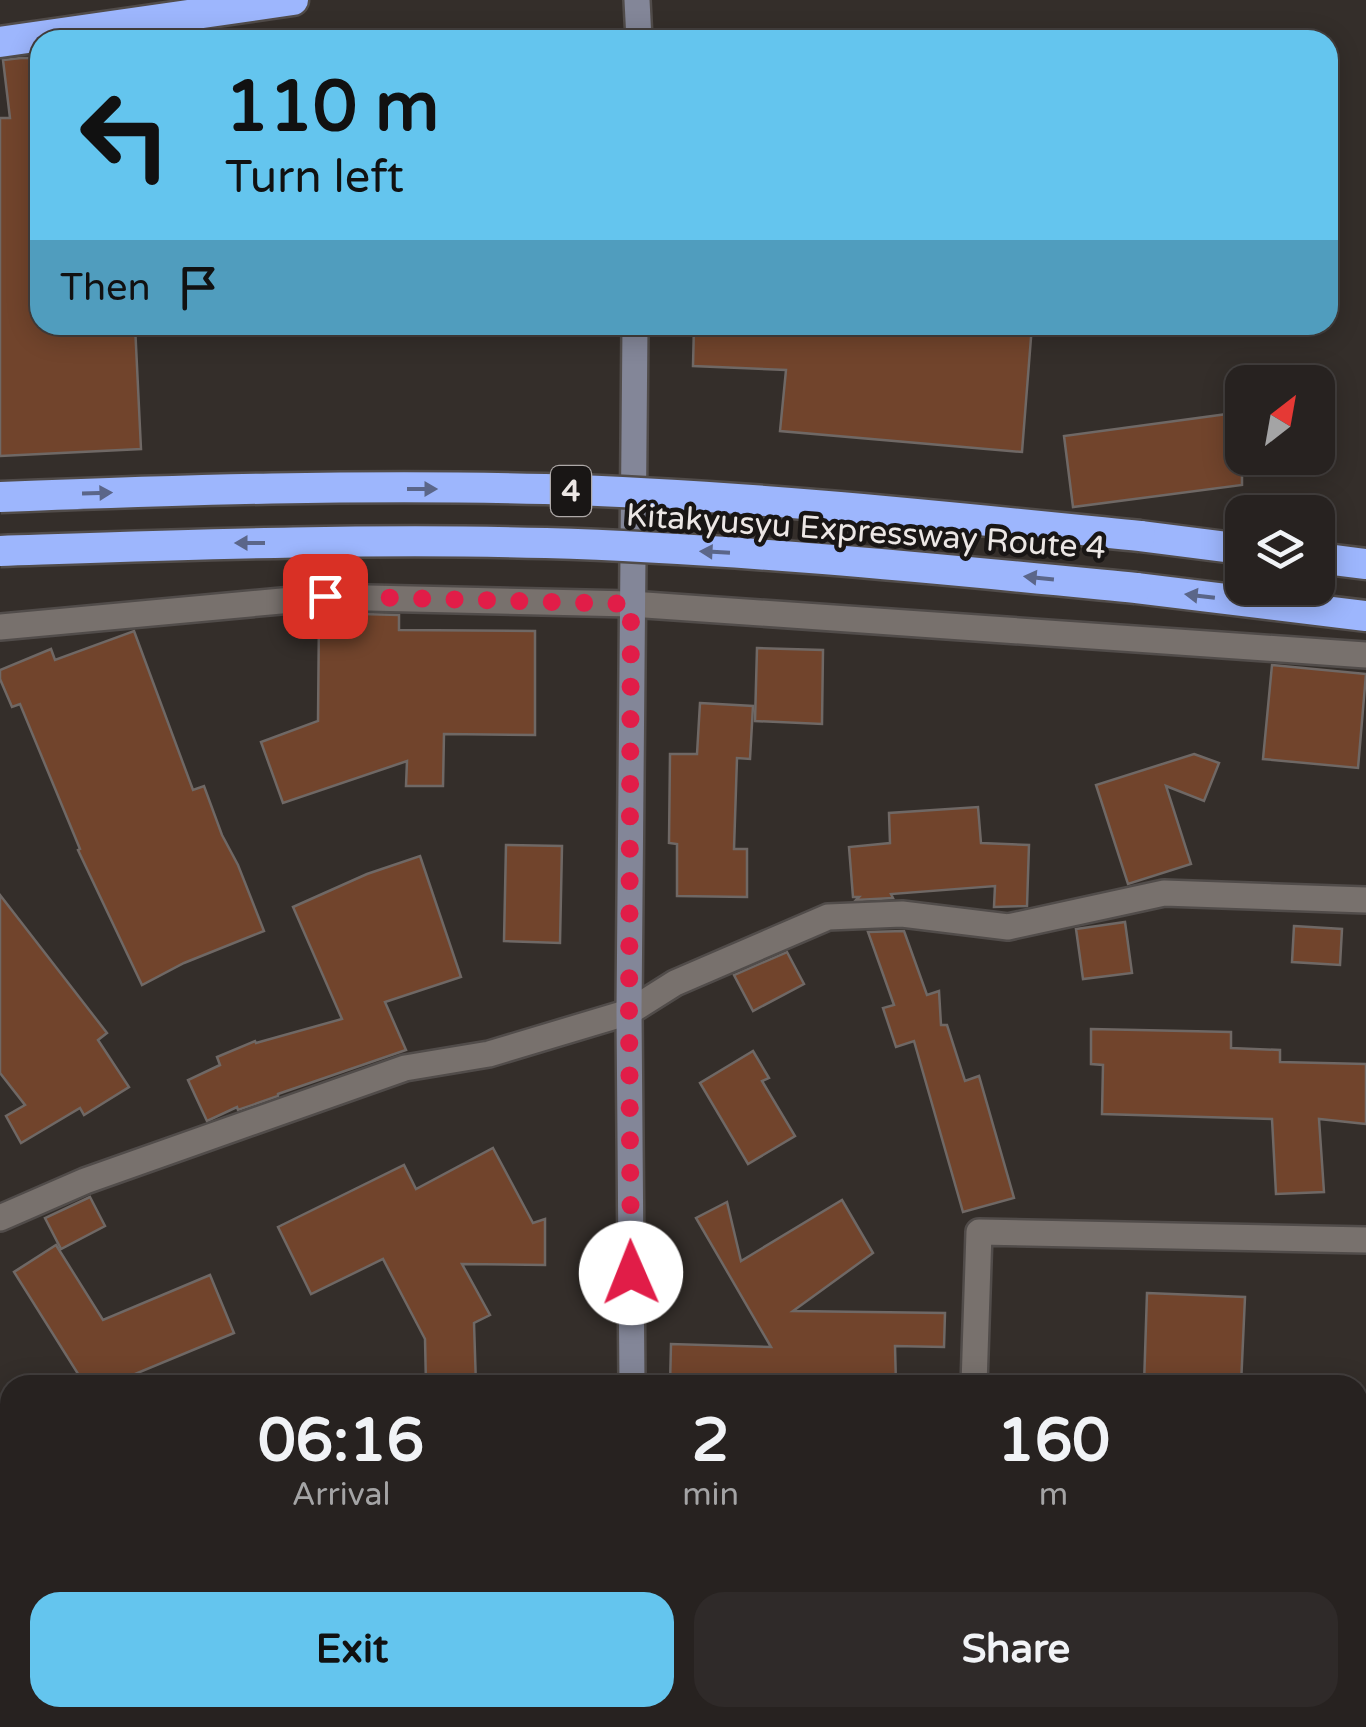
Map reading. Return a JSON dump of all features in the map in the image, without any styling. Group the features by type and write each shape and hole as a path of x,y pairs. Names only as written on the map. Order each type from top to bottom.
{"highway":[{"path":"84,30 293,0"},
{"path":"0,42 30,38"},
{"name":"Kitakyusyu Expressway Route 4","path":"0,497 232,488 545,489 848,506 1225,547"},
{"name":"Kitakyusyu Expressway Route 4","path":"0,551 242,543 546,543 840,559 1136,588 1366,616"},
{"path":"1335,560 1366,564"}],"street":[{"path":"637,0 638,30"},
{"path":"632,1375 629,1012 635,335"},
{"path":"0,627 325,596 631,604 1366,655"},
{"path":"0,1218 85,1181 404,1068 490,1054 629,1012 675,982 828,917 902,914 1008,927 1164,893 1366,900"},
{"path":"974,1375 978,1232 1366,1240"}],"building":[{"path":"30,58 30,335 135,335 141,449 0,456 0,118 10,118 3,60"},
{"path":"694,335 1031,335 1022,452 780,431 786,370 693,366"},
{"path":"1225,414 1225,475 1242,475 1242,485 1073,507 1064,436"},
{"path":"319,614 399,615 399,630 535,631 535,735 444,734 443,786 406,786 407,761 283,803 261,742 318,721"},
{"path":"134,631 193,790 204,786 264,931 184,963 142,985 78,850 20,704 12,707 0,679 0,670 51,649 55,660"},
{"path":"757,648 823,650 822,724 755,721"},
{"path":"1272,665 1366,674 1358,768 1263,759"},
{"path":"700,703 753,706 750,759 737,758 734,849 747,849 747,897 677,896 677,844 669,843 670,754 697,754"},
{"path":"1194,754 1219,763 1204,801 1166,786 1191,864 1128,884 1096,785"},
{"path":"978,807 981,843 1029,845 1027,906 994,907 995,886 891,894 893,898 853,897 849,847 890,843 889,813"},
{"path":"506,845 562,846 560,943 504,941"},
{"path":"420,856 461,977 385,1002 406,1050 238,1110 237,1107 207,1121 188,1080 220,1065 217,1057 255,1041 342,1019 293,907 367,874"},
{"path":"0,895 107,1033 98,1040 129,1087 84,1115 80,1108 21,1143 6,1116 25,1105 0,1073"},
{"path":"1125,922 1132,973 1083,979 1076,929"},
{"path":"1294,926 1342,929 1340,965 1292,962"},
{"path":"904,931 927,995 939,991 941,1025 947,1025 965,1081 979,1076 1014,1198 963,1212 914,1041 896,1047 883,1008 894,1005 868,932"},
{"path":"787,952 804,984 753,1011 734,975"},
{"path":"1091,1029 1231,1032 1231,1048 1280,1050 1280,1062 1366,1064 1366,1124 1319,1119 1324,1192 1276,1194 1272,1119 1102,1114 1103,1065 1091,1064"},
{"path":"753,1051 769,1078 762,1081 795,1136 748,1164 700,1083"},
{"path":"493,1148 533,1223 545,1219 545,1265 462,1264 490,1315 474,1323 476,1375 426,1375 425,1339 383,1259 311,1294 278,1227 404,1165 416,1189"},
{"path":"90,1197 105,1226 61,1249 45,1218"},
{"path":"842,1200 873,1253 793,1311 945,1313 944,1347 895,1346 896,1375 670,1375 671,1344 771,1347 696,1218 727,1202 741,1261"},
{"path":"56,1245 103,1320 210,1275 234,1333 132,1375 79,1375 14,1272"},
{"path":"1147,1293 1245,1297 1241,1375 1144,1375"}],"route":[{"path":"325,596 631,604 631,1273"}]}
